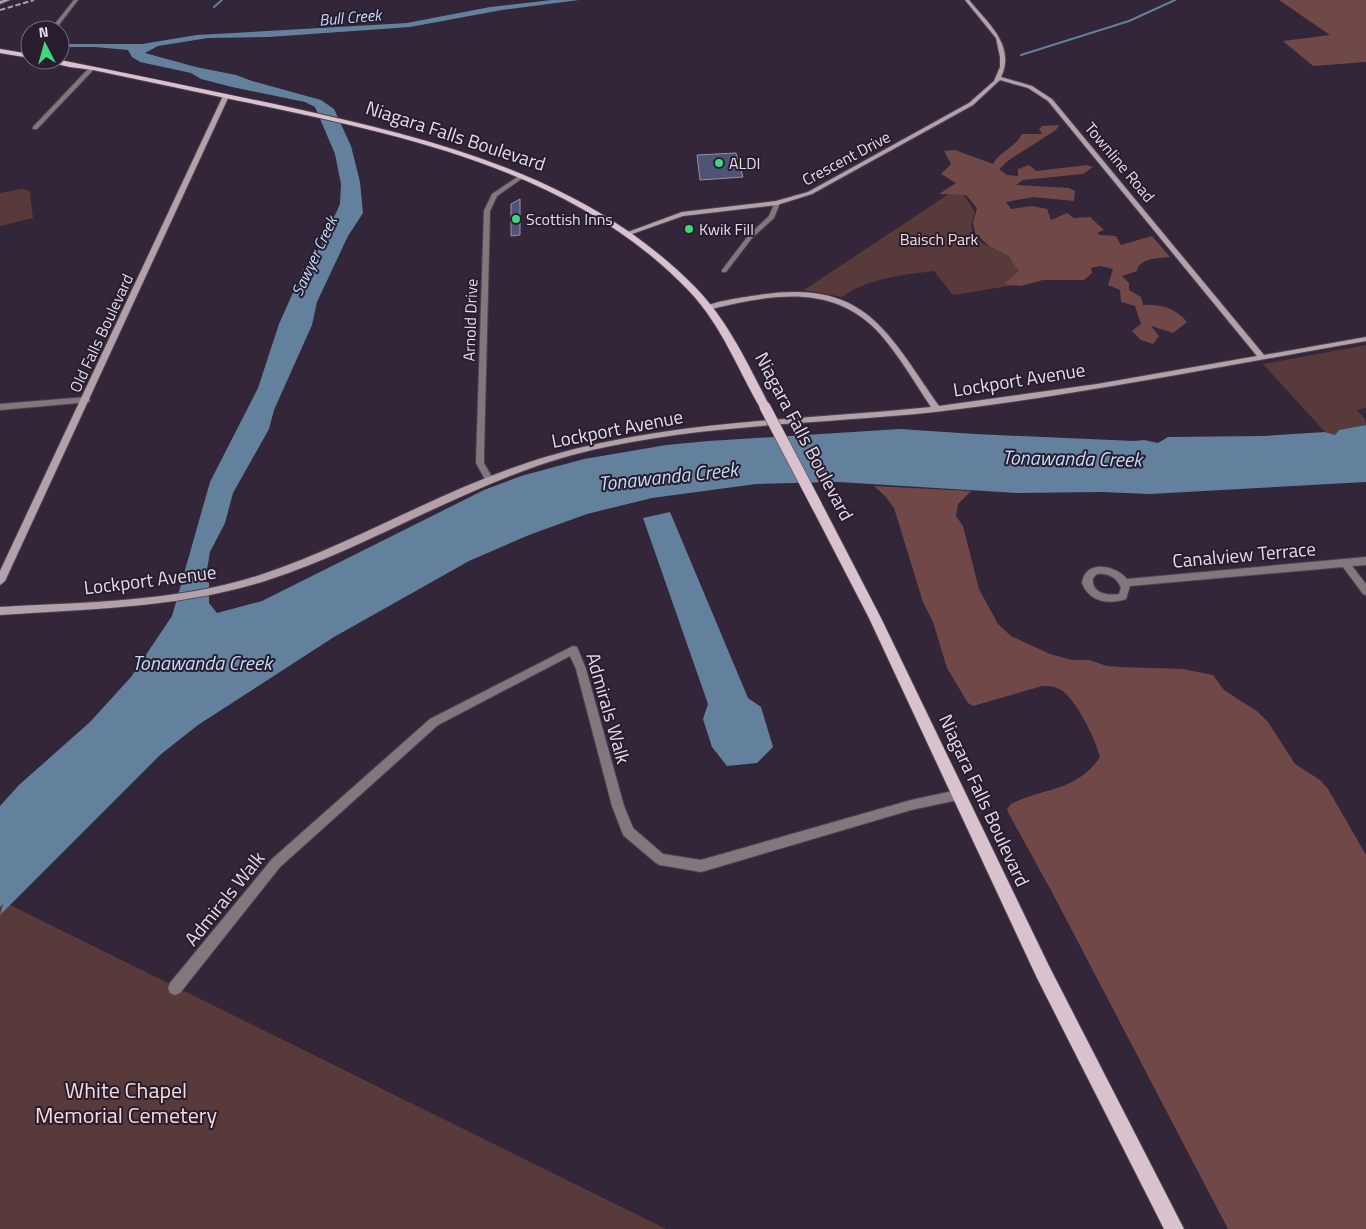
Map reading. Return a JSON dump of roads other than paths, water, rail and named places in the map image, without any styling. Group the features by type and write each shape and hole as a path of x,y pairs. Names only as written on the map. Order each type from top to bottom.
{"main road":[{"path":"0,51 20,54"},
{"name":"Niagara Falls Boulevard","path":"70,64 344,122 437,147 522,176 577,201 630,233 674,271 707,308 729,340 817,506 875,618 1043,972 1174,1229"}],"street":[{"path":"0,3 8,0"},
{"path":"60,20 76,0"},
{"path":"967,0 999,40 1003,58 999,78"},
{"path":"35,128 92,68"},
{"name":"Crescent Drive","path":"630,233 664,219 690,212 777,203 810,193 841,178 970,104 985,94 999,78"},
{"name":"Townline Road","path":"999,78 1030,87 1050,100 1261,356"},
{"name":"Old Falls Boulevard","path":"0,581 86,400 226,96"},
{"name":"Arnold Drive","path":"489,479 480,463 488,211 494,195 522,176"},
{"path":"724,271 750,237 772,217 777,203"},
{"path":"707,308 756,296 780,293 818,296 846,305 862,314 880,330 937,409"},
{"name":"Lockport Avenue","path":"0,611 168,598 216,590 262,578 489,479 559,455 637,438 937,409 1366,339"},
{"path":"0,407 86,400"},
{"name":"Canalview Terrace","path":"1125,583 1366,561"},
{"path":"1345,563 1366,591"},
{"name":"Admirals Walk","path":"175,988 276,862 434,722 573,650 582,669 618,806 628,832 660,859 701,866 911,805 958,795"}],"water":[{"name":"Tonawanda Creek","path":"552,0 579,0 502,10 410,27 269,37 208,38 158,46 145,53 196,67 236,75 321,100 334,109 351,146 360,182 363,213 348,236 317,302 312,325 274,410 269,429 233,493 225,523 210,552 205,581 209,583 209,603 217,613 262,601 484,490 521,476 584,459 666,445 900,429 975,434 1144,440 1158,443 1168,437 1264,436 1325,432 1335,435 1339,430 1366,425 1366,482 1150,494 1101,492 1017,493 838,482 756,484 652,498 587,514 529,535 469,561 334,637 198,725 160,755 0,915 3,904 0,907 0,806 19,785 90,722 131,677 172,616 210,482 258,388 279,324 304,268 321,246 340,204 341,184 335,154 315,107 305,102 232,87 201,79 191,73 140,62 132,57 128,50 70,47 70,44 142,44 197,35 407,23 490,7"},
{"path":"670,512 748,698 761,707 773,747 757,763 727,766 712,747 703,719 708,704 643,518"}],"waterway":[{"path":"214,7 222,0"},
{"path":"1021,55 1129,21 1175,0"}],"railway":[{"path":"0,10 34,0"}],"place":[{"name":"ALDI","path":"719,163"},
{"name":"Scottish Inns","path":"516,219"},
{"name":"Kwik Fill","path":"689,229"}],"water label":[{"name":"Bull Creek","path":"350,17"},
{"name":"Sawyer Creek","path":"314,256"}],"park label":[{"name":"Baisch Park","path":"939,239"},
{"name":"White Chapel Memorial Cemetery","path":"126,1102"}]}
